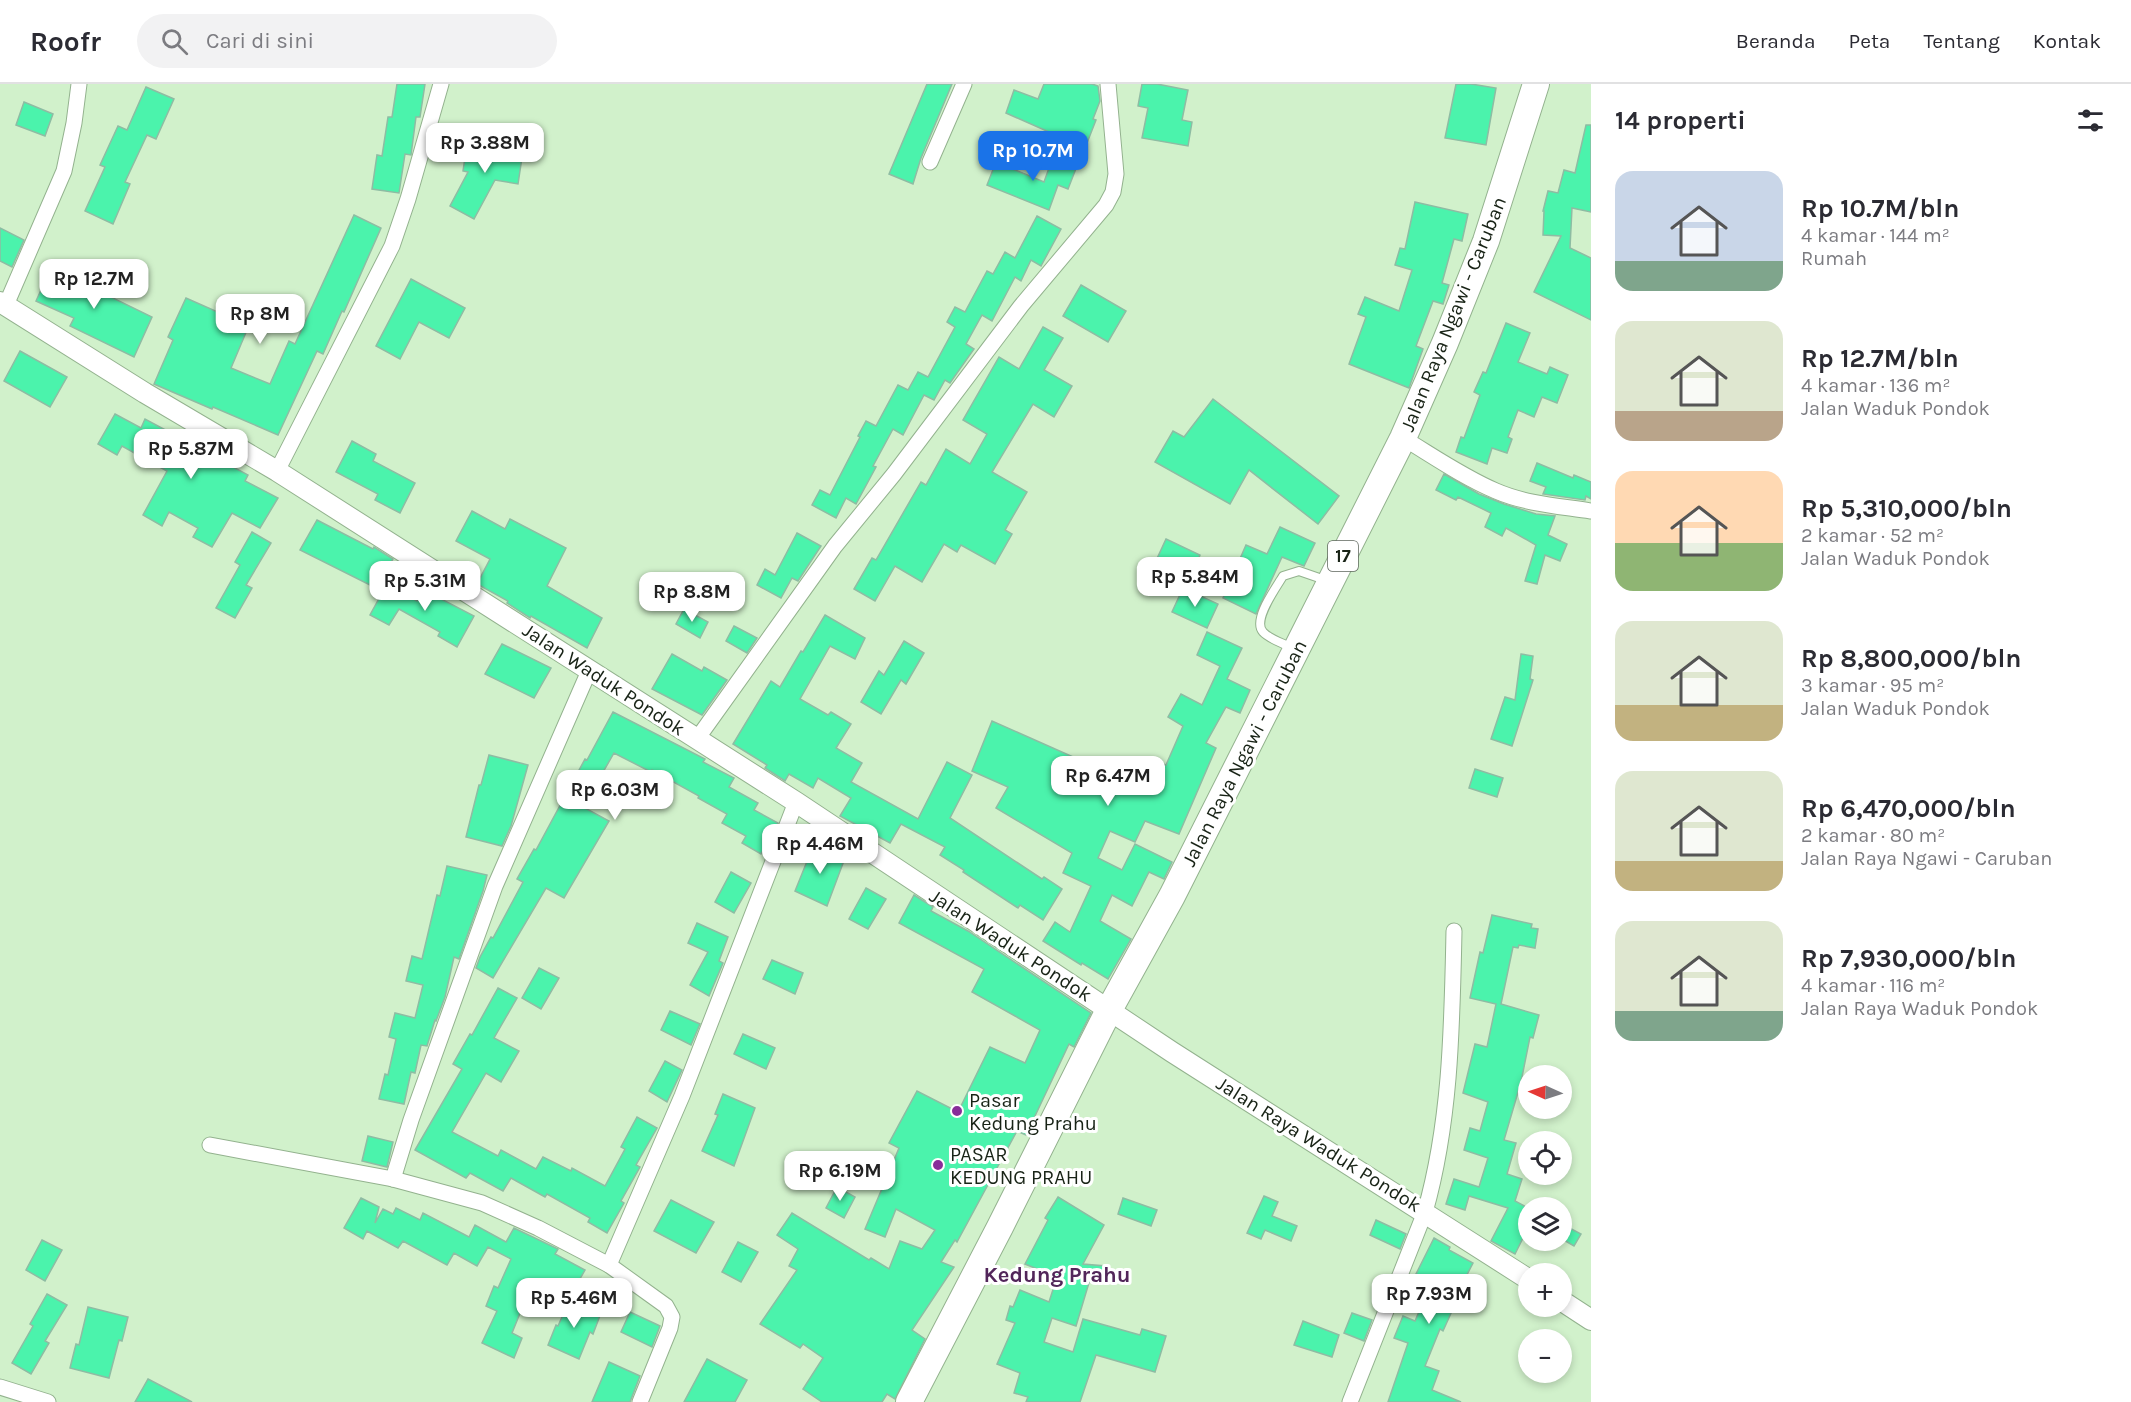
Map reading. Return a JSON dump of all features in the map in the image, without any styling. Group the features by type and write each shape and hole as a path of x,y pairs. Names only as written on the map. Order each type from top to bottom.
{"highway":[{"name":"Jalan Raya Ngawi - Caruban","path":"909,1402 1109,1010 1172,896 1403,438 1486,241 1536,84"}],"street":[{"path":"3,304 64,171 79,84"},
{"path":"277,471 392,246 441,84"},
{"path":"930,162 964,84"},
{"path":"697,739 835,546 894,474 1021,306 1106,204 1113,192 1116,174 1108,84"},
{"name":"Jalan Waduk Pondok","path":"3,304 277,471 589,670 795,802 1109,1010"},
{"path":"1403,438 1465,476 1497,491 1528,501 1591,511"},
{"path":"393,1179 411,1120 495,886 589,670"},
{"path":"609,1265 682,1096 795,802"},
{"path":"1350,1402 1425,1212 1430,1192 1443,1119 1452,1040 1454,931"},
{"name":"Jalan Raya Waduk Pondok","path":"1109,1010 1518,1272"},
{"path":"210,1145 393,1179 482,1203 538,1228 609,1265 666,1306 672,1317 670,1328 640,1402"},
{"path":"1572,1308 1591,1320"},
{"path":"0,1387 48,1402"}],"lane":[{"path":"1296,650 1263,633 1259,618 1283,576 1299,571 1330,582"}],"building":[{"path":"397,84 425,84 420,117 416,117 411,155 405,154 399,193 372,189 377,155 382,156 388,117 392,117"},
{"path":"927,84 952,84 921,158 913,184 889,174"},
{"path":"1044,84 1098,86 1100,101 1087,143 1060,132 1058,136 1006,113 1014,90 1038,99"},
{"path":"1142,84 1157,84 1188,90 1182,120 1192,122 1188,146 1142,138 1148,108 1138,106"},
{"path":"1456,84 1496,88 1486,145 1445,138"},
{"path":"146,87 174,99 156,139 147,135 125,182 130,184 113,224 85,211 105,167 100,165 118,126 127,130"},
{"path":"24,102 53,114 45,136 16,125"},
{"path":"1586,125 1591,125 1591,212 1572,208 1570,248 1591,258 1591,320 1534,292 1561,236 1543,235 1543,211 1548,191 1558,193 1564,170 1575,173"},
{"path":"468,138 495,142 494,146 523,151 518,184 495,180 474,219 450,206 468,172 463,171"},
{"path":"1053,157 1077,166 1068,189 1058,185 1049,210 987,185 996,162 1044,182"},
{"path":"1415,202 1468,214 1462,241 1454,239 1442,283 1449,285 1443,304 1433,301 1416,346 1423,349 1409,388 1349,364 1366,317 1358,314 1365,297 1399,311 1412,270 1395,265 1400,248 1405,249"},
{"path":"354,215 381,228 344,312 342,311 323,354 317,351 278,435 154,384 173,340 168,337 186,298 222,314 223,311 250,323 231,368 270,384 289,341 295,344"},
{"path":"1037,216 1061,229 1041,266 1031,260 1021,281 1015,277 992,321 982,315 966,344 974,349 950,383 945,380 934,400 924,395 903,435 893,429 856,504 846,498 836,518 812,505 820,490 830,495 866,421 876,426 898,385 908,390 918,372 928,377 955,327 947,322 955,307 965,312 987,271 993,274 1005,252 1015,258"},
{"path":"0,228 24,240 12,267 0,261"},
{"path":"54,261 81,274 78,281 152,317 134,357 70,326 74,318 36,301"},
{"path":"411,279 465,308 449,338 419,322 400,359 376,346"},
{"path":"1081,285 1126,311 1108,342 1063,316"},
{"path":"1506,323 1530,333 1518,362 1547,374 1550,367 1568,375 1557,403 1542,397 1534,417 1518,410 1508,437 1512,439 1507,453 1492,448 1487,464 1456,452 1461,437 1464,438 1480,395 1474,392 1483,372 1486,373"},
{"path":"1043,327 1063,338 1044,370 1072,386 1054,417 1033,404 992,472 1027,492 1005,530 1012,534 995,564 961,545 957,552 944,544 922,582 895,566 875,601 854,589 872,558 876,560 921,482 926,485 946,449 970,464 987,434 963,420 999,357 1019,369"},
{"path":"20,351 67,377 50,407 4,381"},
{"path":"1213,399 1339,496 1318,524 1249,470 1230,504 1155,462 1173,431 1184,437"},
{"path":"115,414 141,428 145,419 201,449 204,444 223,454 220,460 248,475 245,481 278,498 260,528 232,513 212,547 193,537 198,528 169,512 162,526 143,515 167,471 122,446 117,455 98,444"},
{"path":"352,441 376,454 373,461 415,483 400,513 375,500 378,494 336,472"},
{"path":"1537,463 1573,478 1574,475 1591,482 1591,499 1586,496 1585,500 1543,494 1546,487 1530,481"},
{"path":"1444,474 1479,494 1504,504 1536,514 1555,516 1548,535 1567,544 1560,561 1545,555 1537,584 1525,581 1536,545 1506,528 1502,536 1485,527 1491,513 1458,497 1456,500 1436,490"},
{"path":"472,511 505,529 510,519 566,548 547,586 602,618 587,648 531,616 530,618 507,603 508,601 477,584 490,559 456,541"},
{"path":"317,520 373,549 374,547 393,559 376,588 300,550"},
{"path":"1280,527 1315,543 1304,566 1282,557 1256,614 1223,598 1246,545 1267,554"},
{"path":"252,532 271,543 246,585 252,588 235,618 216,608 240,565 235,562"},
{"path":"797,533 821,546 798,581 792,578 781,598 757,585 765,569 775,575"},
{"path":"1166,539 1200,555 1190,579 1155,563"},
{"path":"387,584 417,601 426,585 446,595 443,600 474,616 457,647 438,636 440,632 399,609 389,625 370,615"},
{"path":"1183,588 1218,604 1207,628 1172,612"},
{"path":"684,609 708,622 700,638 676,624"},
{"path":"825,615 865,638 855,659 830,646 800,699 828,715 831,712 851,724 836,748 862,763 851,782 918,819 947,762 972,775 950,818 1042,879 1044,877 1062,889 1043,920 1020,905 1018,908 940,855 945,847 901,824 890,843 840,816 851,798 818,778 813,788 789,774 785,781 765,768 767,765 733,744 771,681 780,687"},
{"path":"734,626 757,638 747,653 726,641"},
{"path":"1207,632 1242,648 1227,679 1250,690 1240,713 1226,707 1206,743 1216,748 1179,834 1145,821 1135,842 1110,831 1098,858 1122,870 1135,844 1172,862 1164,879 1149,872 1132,906 1112,895 1100,921 1131,939 1108,979 1043,941 1055,922 1070,932 1091,886 1063,873 1072,853 996,808 1008,787 972,771 992,721 1152,792 1163,764 1166,765 1183,726 1168,717 1181,694 1202,705 1220,666 1197,655"},
{"path":"904,641 924,653 906,684 901,680 881,714 861,702 879,671 884,675"},
{"path":"502,644 551,668 534,698 485,674"},
{"path":"672,654 702,671 704,667 727,680 702,715 652,689"},
{"path":"1521,654 1533,656 1530,679 1533,680 1512,746 1491,739 1505,697 1515,700"},
{"path":"613,712 705,759 703,762 734,778 729,787 758,803 754,810 778,823 775,830 761,854 742,843 746,836 722,823 727,814 652,770 651,772 614,753 583,807 609,821 564,898 546,888 493,978 476,968 480,957 491,937 493,938 523,882 517,879 534,849 536,850"},
{"path":"489,755 528,765 511,826 502,846 466,837"},
{"path":"1475,769 1503,778 1497,797 1469,788"},
{"path":"814,844 845,858 827,906 795,891"},
{"path":"447,866 487,875 483,891 459,959 454,957 445,997 427,1046 421,1045 415,1073 411,1072 404,1104 379,1099 385,1074 388,1075 396,1039 389,1037 395,1013 415,1018 423,985 406,981 412,956 422,959 437,895 440,896"},
{"path":"731,872 751,883 734,913 715,902"},
{"path":"866,888 886,899 868,929 849,919"},
{"path":"914,895 933,907 931,911 968,931 1091,1013 1074,1047 1069,1044 1026,1135 1017,1131 957,1242 955,1240 941,1262 954,1267 912,1330 925,1339 895,1399 887,1394 882,1402 822,1402 803,1389 823,1358 803,1344 800,1348 760,1324 797,1270 789,1266 798,1249 777,1235 792,1213 869,1260 871,1258 889,1269 900,1241 922,1249 935,1230 896,1209 885,1237 865,1229 899,1148 889,1143 917,1091 958,1112 990,1047 1025,1063 1040,1030 972,992 984,969 899,923"},
{"path":"1492,915 1532,924 1531,928 1538,929 1535,948 1519,945 1518,948 1513,947 1501,1004 1539,1015 1533,1038 1530,1037 1524,1065 1518,1065 1518,1092 1504,1140 1516,1143 1507,1174 1518,1178 1518,1185 1520,1185 1515,1201 1518,1203 1518,1248 1515,1254 1491,1241 1508,1208 1469,1196 1465,1210 1446,1204 1454,1179 1479,1187 1488,1158 1464,1150 1470,1128 1480,1131 1488,1102 1463,1093 1475,1044 1487,1047 1496,1004 1470,998 1480,952 1483,953"},
{"path":"697,923 728,937 719,961 723,963 709,996 690,985 708,952 688,943"},
{"path":"772,960 803,973 795,994 763,979"},
{"path":"539,968 559,978 541,1009 522,998"},
{"path":"498,988 517,998 494,1038 519,1051 501,1082 486,1073 452,1132 498,1156 501,1150 536,1169 543,1157 571,1171 572,1168 605,1186 625,1149 621,1147 637,1117 657,1128 636,1165 640,1167 607,1233 588,1222 590,1218 547,1194 545,1197 511,1178 503,1191 470,1173 466,1178 415,1150 462,1069 453,1064"},
{"path":"670,1011 700,1024 691,1045 661,1030"},
{"path":"743,1034 775,1048 766,1069 734,1054"},
{"path":"665,1061 682,1070 667,1102 649,1091"},
{"path":"723,1094 755,1108 734,1166 702,1151 718,1115 715,1114"},
{"path":"368,1136 393,1142 387,1167 362,1161"},
{"path":"837,1187 855,1197 844,1218 826,1208"},
{"path":"1264,1196 1278,1202 1272,1216 1297,1226 1291,1241 1265,1230 1261,1239 1247,1233"},
{"path":"1058,1197 1104,1225 1083,1264 1106,1266 1105,1277 1091,1276 1076,1326 1052,1318 1044,1342 1073,1352 1083,1319 1140,1335 1142,1329 1166,1336 1155,1372 1096,1355 1080,1402 1026,1402 1028,1397 1014,1393 1020,1373 997,1364 1015,1323 1006,1320 1010,1306 1013,1307 1020,1290 1049,1302 1057,1277 1025,1264 1048,1220 1045,1218"},
{"path":"361,1198 379,1207 375,1223 383,1209 393,1214 396,1208 420,1220 423,1213 469,1237 475,1225 506,1242 514,1228 558,1249 555,1254 585,1270 568,1300 538,1284 532,1298 527,1296 512,1333 522,1338 514,1358 482,1343 497,1311 486,1306 494,1286 498,1288 511,1259 488,1247 477,1266 454,1253 447,1265 403,1241 398,1248 367,1231 363,1239 344,1228"},
{"path":"1123,1198 1157,1210 1151,1226 1118,1214"},
{"path":"671,1200 714,1222 696,1253 654,1231"},
{"path":"1376,1220 1406,1234 1400,1249 1370,1235"},
{"path":"1572,1229 1581,1234 1574,1246 1572,1245"},
{"path":"1434,1238 1450,1247 1449,1250 1473,1263 1449,1310 1452,1311 1443,1331 1440,1329 1425,1366 1439,1371 1432,1390 1461,1402 1388,1402 1408,1343 1394,1338 1403,1316 1415,1321 1432,1281 1416,1274"},
{"path":"42,1240 62,1250 45,1281 26,1270"},
{"path":"738,1242 758,1252 741,1282 722,1272"},
{"path":"47,1294 67,1305 45,1341 49,1343 31,1374 12,1363 33,1326 30,1324"},
{"path":"570,1299 601,1313 593,1334 590,1332 579,1359 548,1345"},
{"path":"88,1307 128,1317 109,1378 70,1368 76,1344 79,1345"},
{"path":"630,1312 660,1326 652,1347 621,1332"},
{"path":"1352,1313 1372,1320 1364,1341 1344,1333"},
{"path":"1303,1321 1339,1335 1332,1357 1294,1345"},
{"path":"707,1359 747,1380 735,1402 684,1402"},
{"path":"609,1362 640,1376 630,1402 592,1402"},
{"path":"148,1379 192,1402 135,1402"}],"place":[{"name":"Pasar Kedung Prahu","path":"957,1111"},
{"name":"PASAR KEDUNG PRAHU","path":"938,1165"}],"district":[{"name":"Kedung Prahu","path":"1057,1274"}]}
